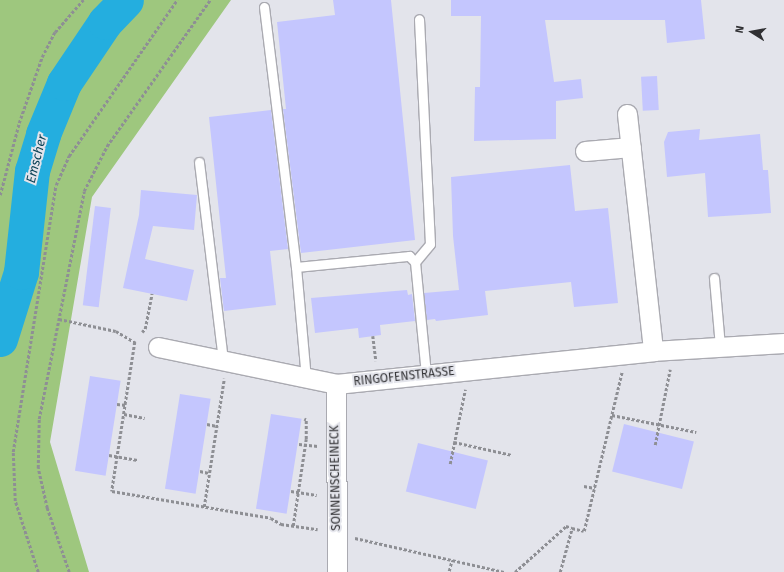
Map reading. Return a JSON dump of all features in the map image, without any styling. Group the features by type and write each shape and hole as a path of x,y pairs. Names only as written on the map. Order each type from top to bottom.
{"street":[{"path":"627,114 653,351"},
{"path":"585,151 631,147"},
{"name":"RINGOFENSTRASSE","path":"158,347 336,384 653,351 784,343"},
{"name":"SONNENSCHEINECK","path":"336,384 337,572"}],"lane":[{"path":"264,7 296,267 306,378"},
{"path":"415,262 430,244 419,19"},
{"path":"199,162 225,360"},
{"path":"296,267 409,256 415,262 426,375"},
{"path":"714,278 720,347"}],"path":[{"path":"0,195 17,129 42,57 55,32 83,0"},
{"path":"38,572 16,501 12,452 56,185 73,150 177,0"},
{"path":"68,572 47,508 38,468 39,419 84,190 107,146 210,0"},
{"path":"142,332 145,330 152,294"},
{"path":"58,319 116,331 135,342 158,347"},
{"path":"373,336 378,380"},
{"path":"135,342 112,491 272,518 281,524 359,538 505,572"},
{"path":"655,445 674,350"},
{"path":"515,572 566,526 584,531 626,354"},
{"path":"204,507 217,426 225,360"},
{"path":"450,464 469,370"},
{"path":"117,404 126,405"},
{"path":"124,414 145,418"},
{"path":"612,415 696,432"},
{"path":"292,526 305,445 306,420 304,419"},
{"path":"208,424 217,426"},
{"path":"454,442 512,455"},
{"path":"299,444 316,446"},
{"path":"109,455 138,460"},
{"path":"200,471 210,473"},
{"path":"584,486 595,488"},
{"path":"291,491 314,495"},
{"path":"560,572 572,528"},
{"path":"449,571 452,560"}],"green space":[{"path":"0,0 231,0 92,197 50,442 89,572 0,572"}],"building":[{"path":"333,0 391,0 415,240 301,253 283,109 286,109 277,22 335,15"},
{"path":"451,0 701,0 705,39 667,43 665,20 545,20 554,82 581,79 583,98 556,101 556,139 474,141 475,87 480,87 481,16 451,16"},
{"path":"657,76 659,110 643,111 641,77"},
{"path":"271,110 288,249 270,251 276,305 224,311 220,278 226,278 209,117"},
{"path":"700,129 699,140 760,134 763,170 768,170 771,213 708,217 705,173 667,177 664,142 668,132"},
{"path":"570,165 575,211 608,208 618,303 574,307 571,282 485,291 488,315 436,321 435,319 427,320 424,293 459,290 453,236 451,177"},
{"path":"141,190 197,195 194,230 153,226 145,259 194,270 187,301 123,288 139,215"},
{"path":"95,206 111,208 99,307 83,305"},
{"path":"407,290 408,295 412,294 415,321 380,325 381,335 359,338 358,328 315,333 311,298"},
{"path":"90,376 121,381 106,476 75,471"},
{"path":"180,394 211,399 196,494 165,489"},
{"path":"271,414 302,419 287,514 256,509"},
{"path":"624,424 694,441 682,489 612,472"},
{"path":"418,443 488,460 476,509 406,492"}],"waterway":[{"name":"Emscher","path":"0,339 21,272 32,171 43,134 64,83 105,22 126,0"},
{"path":"50,90 59,96"}]}
